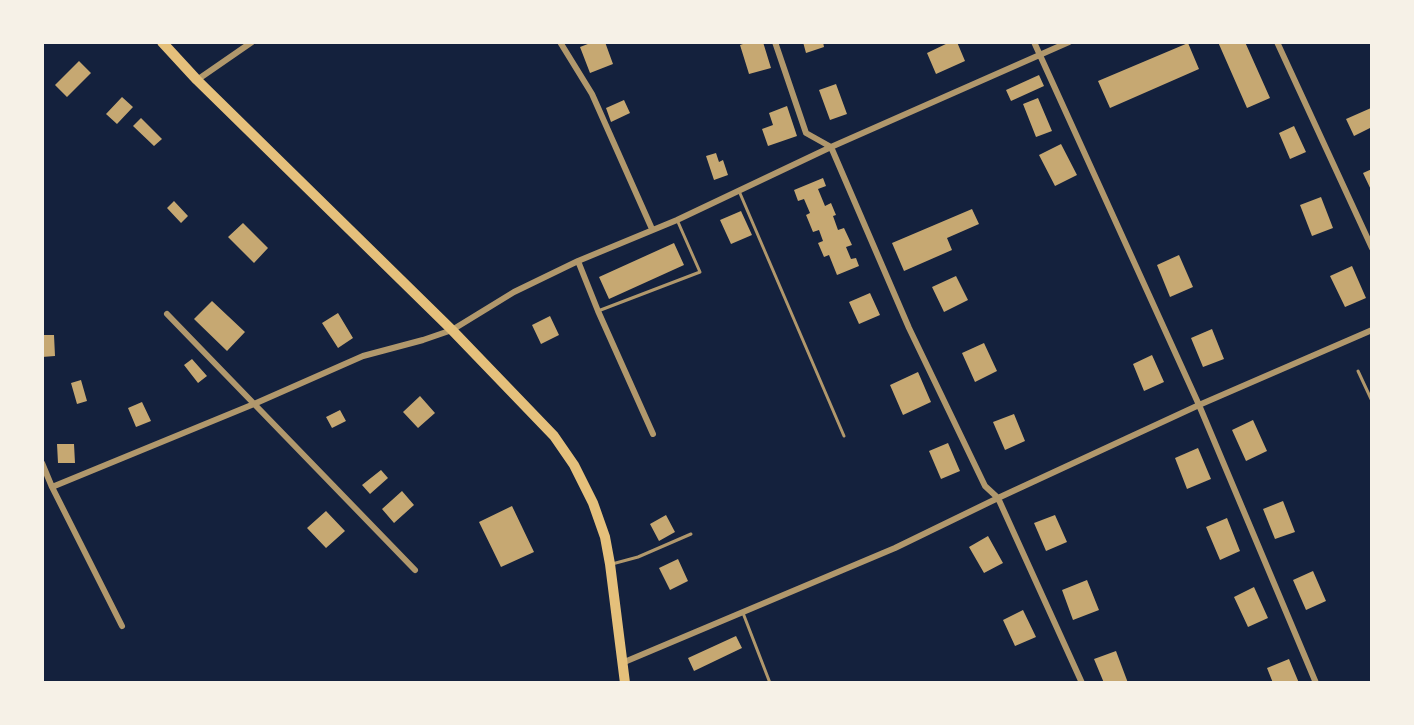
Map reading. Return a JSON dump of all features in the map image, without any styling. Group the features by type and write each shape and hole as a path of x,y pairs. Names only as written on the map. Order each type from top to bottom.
{"main road":[{"path":"162,42 197,80 452,330 554,436 574,465 593,503 605,537 625,683"}],"street":[{"path":"197,80 252,42"},
{"path":"560,42 592,94 652,229"},
{"path":"775,42 806,134 831,147 909,328 986,486 998,498 1082,683"},
{"path":"1034,42 1199,405 1316,683"},
{"path":"52,487 254,404 363,356 452,330 514,292 578,261 677,220 831,147 1069,42"},
{"path":"1276,42 1372,248"},
{"path":"578,261 653,434"},
{"path":"167,314 415,570"},
{"path":"622,663 895,548 1199,405 1372,330"},
{"path":"42,463 122,626"}],"lane":[{"path":"739,190 844,436"},
{"path":"598,311 700,272 677,220"},
{"path":"1358,371 1372,401"},
{"path":"610,564 638,557 691,534"},
{"path":"743,613 770,683"}],"building":[{"path":"593,42 605,42 613,64 590,73 580,47"},
{"path":"749,42 763,42 771,68 749,74 740,45"},
{"path":"803,42 823,42 824,47 806,53"},
{"path":"950,42 957,42 965,61 936,74 927,53"},
{"path":"1218,42 1245,42 1270,98 1247,108"},
{"path":"1188,43 1199,69 1110,108 1098,81"},
{"path":"79,61 91,73 67,97 55,85"},
{"path":"1039,75 1044,86 1011,101 1006,90"},
{"path":"836,84 847,114 830,120 819,90"},
{"path":"122,97 133,107 117,124 106,114"},
{"path":"1038,98 1052,131 1036,137 1023,104"},
{"path":"624,100 630,113 611,122 606,108"},
{"path":"787,106 797,136 768,146 762,129 773,125 769,113"},
{"path":"1371,108 1372,127 1354,136 1346,119"},
{"path":"141,118 162,139 154,146 133,126"},
{"path":"1294,126 1306,152 1290,159 1279,133"},
{"path":"1061,144 1077,175 1055,186 1039,155"},
{"path":"716,153 719,162 723,160 728,175 714,180 706,156"},
{"path":"1372,169 1372,192 1363,173"},
{"path":"823,178 826,186 818,189 825,206 831,203 836,215 833,216 838,230 844,228 852,245 846,247 851,259 856,258 859,266 837,275 829,255 824,257 818,243 823,241 819,230 813,232 806,215 810,213 804,199 798,201 794,190"},
{"path":"1321,197 1333,228 1312,236 1300,205"},
{"path":"174,201 188,216 181,223 167,208"},
{"path":"972,209 979,224 947,238 952,250 904,271 892,243"},
{"path":"741,211 752,235 731,244 720,220"},
{"path":"243,223 268,248 254,263 228,237"},
{"path":"674,243 684,265 609,299 599,277"},
{"path":"1179,255 1193,287 1170,297 1157,265"},
{"path":"1352,266 1366,298 1345,307 1330,276"},
{"path":"956,276 968,300 944,312 932,287"},
{"path":"870,293 880,315 859,324 849,302"},
{"path":"212,301 245,332 227,351 194,319"},
{"path":"338,313 353,338 338,348 322,323"},
{"path":"550,316 559,335 541,344 532,325"},
{"path":"1212,329 1224,359 1203,367 1191,338"},
{"path":"42,335 54,335 55,356 42,357"},
{"path":"984,343 997,371 975,382 962,353"},
{"path":"1152,355 1164,382 1144,391 1133,364"},
{"path":"192,359 207,376 198,383 184,365"},
{"path":"918,372 931,402 903,415 890,385"},
{"path":"81,380 87,401 77,404 71,383"},
{"path":"420,396 435,413 418,428 403,412"},
{"path":"142,402 151,421 136,427 128,408"},
{"path":"340,410 346,421 332,428 326,417"},
{"path":"1014,414 1025,441 1005,450 993,422"},
{"path":"1253,420 1267,451 1246,461 1232,430"},
{"path":"948,443 960,471 941,479 929,451"},
{"path":"57,444 74,444 75,463 58,463"},
{"path":"1198,448 1211,479 1187,489 1175,458"},
{"path":"381,470 388,478 370,494 362,485"},
{"path":"402,491 414,505 394,523 382,509"},
{"path":"1283,501 1295,532 1275,539 1263,509"},
{"path":"512,506 534,552 501,567 479,522"},
{"path":"326,511 345,531 326,548 307,528"},
{"path":"666,515 675,532 659,541 650,524"},
{"path":"1055,515 1067,542 1046,551 1034,523"},
{"path":"1227,518 1240,551 1220,560 1206,527"},
{"path":"988,536 1003,563 984,573 969,547"},
{"path":"678,559 688,581 670,590 659,568"},
{"path":"1313,571 1326,601 1306,610 1293,580"},
{"path":"1087,580 1099,610 1073,620 1062,590"},
{"path":"1254,587 1268,618 1248,627 1234,597"},
{"path":"1023,610 1036,637 1015,646 1003,620"},
{"path":"736,636 742,648 694,671 688,658"},
{"path":"1116,651 1128,683 1104,683 1094,659"},
{"path":"1289,659 1299,683 1273,683 1267,668"}]}
